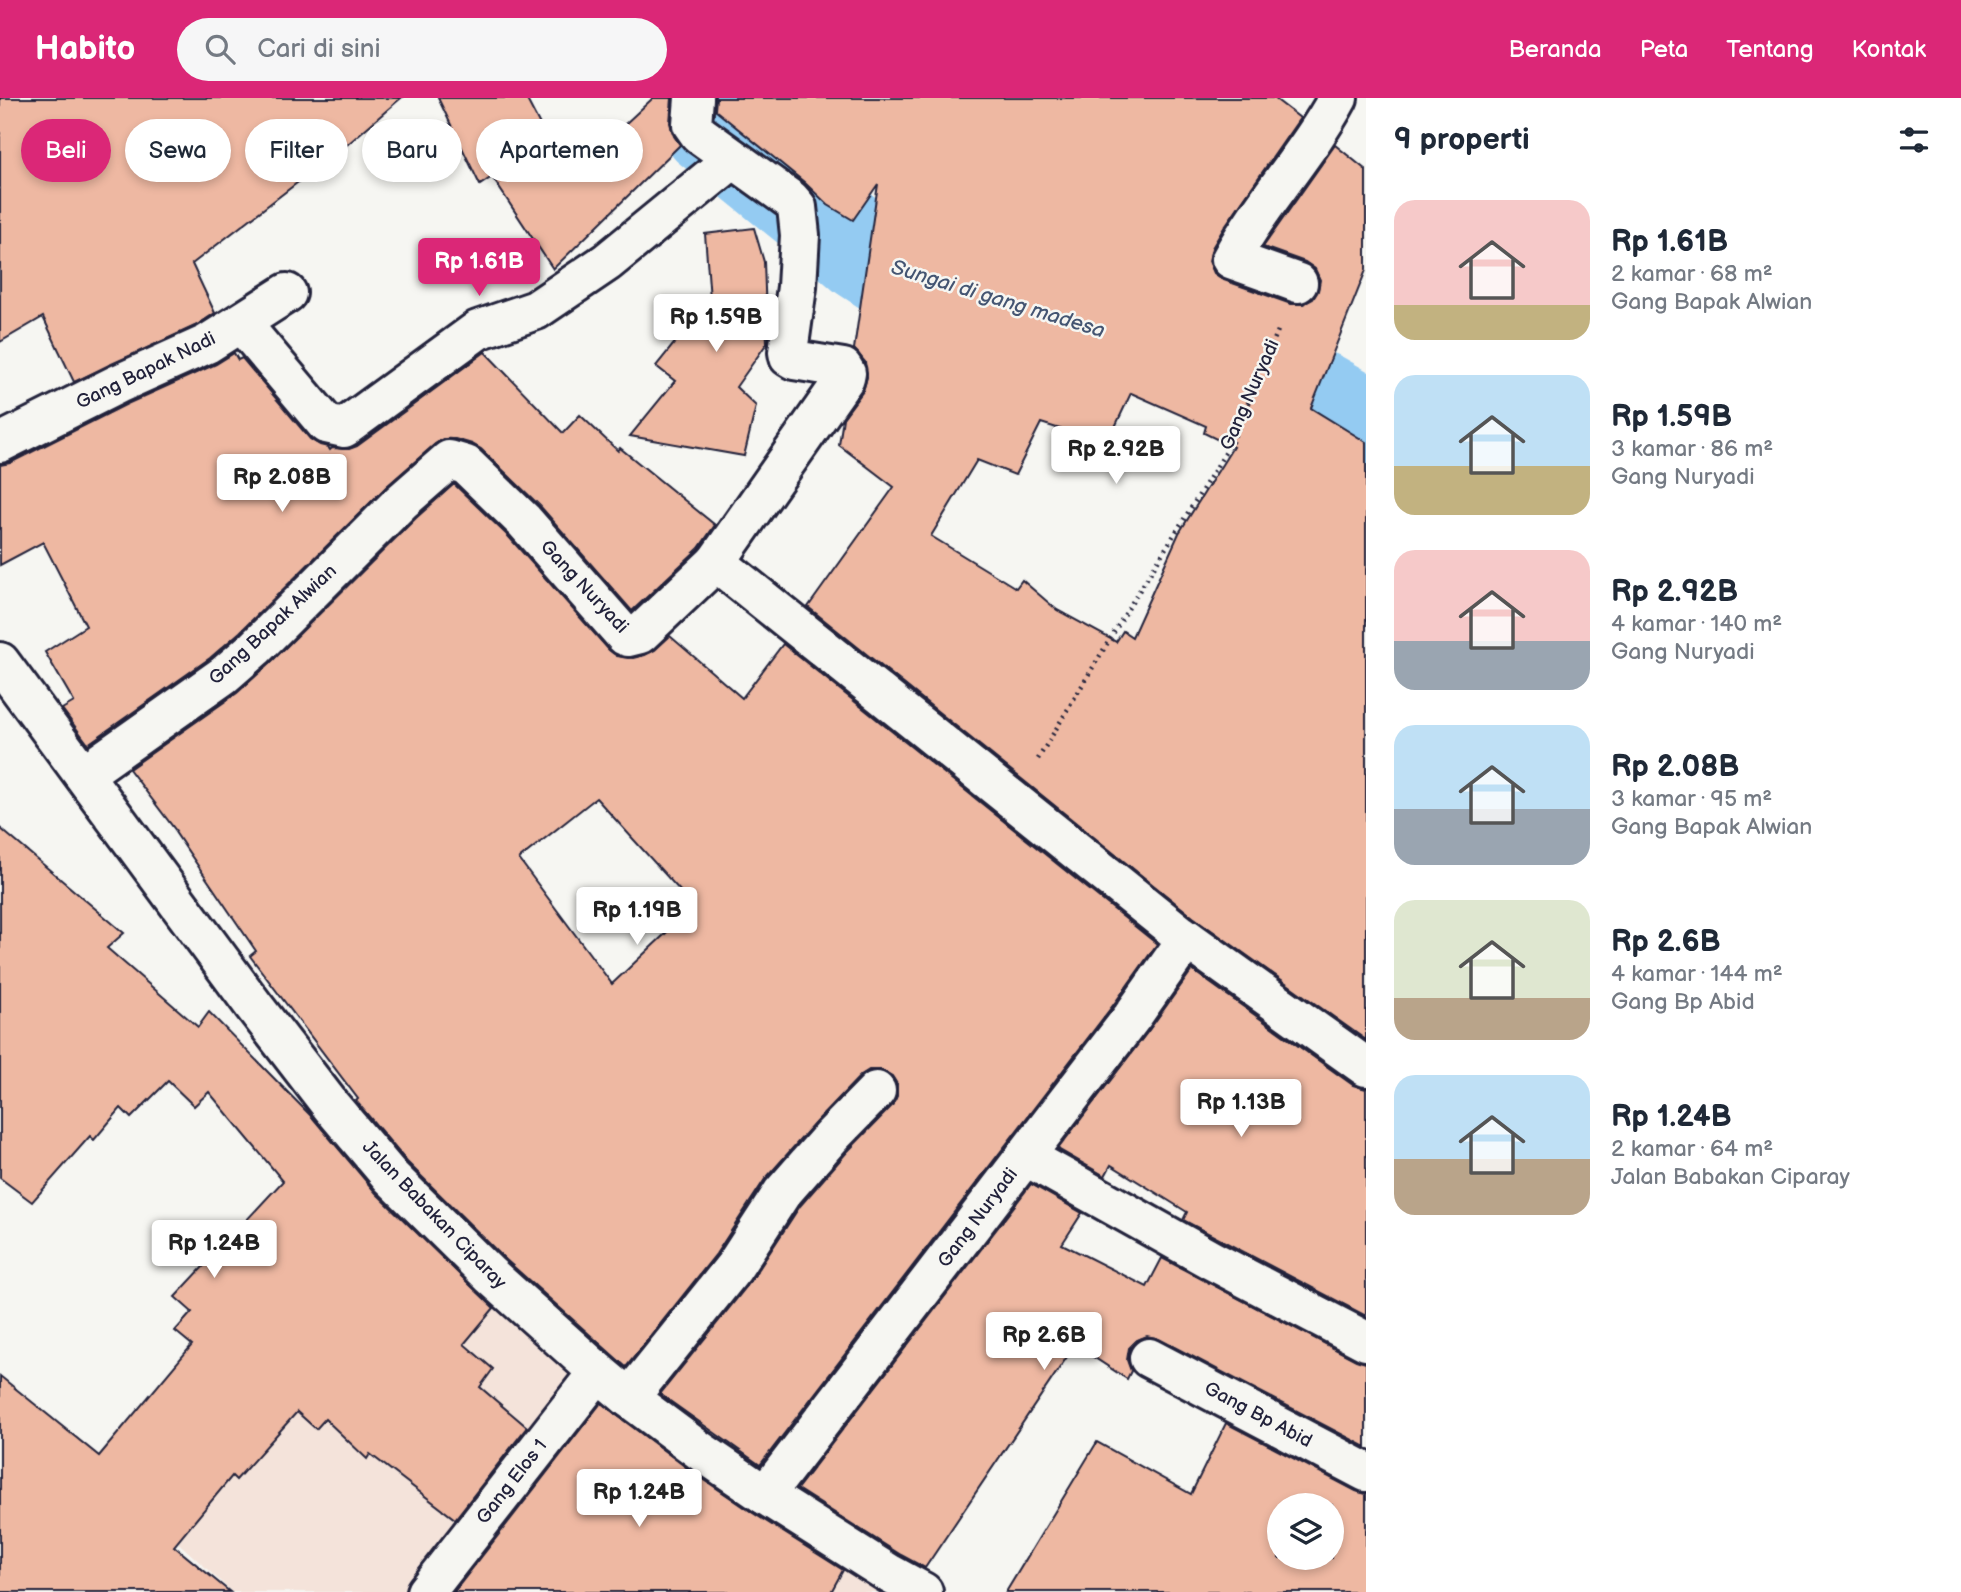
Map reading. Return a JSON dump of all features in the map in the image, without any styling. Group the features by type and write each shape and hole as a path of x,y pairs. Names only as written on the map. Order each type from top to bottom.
{"street":[{"path":"1298,283 1231,259 1338,98"},
{"path":"693,111 699,134 797,207 800,235 789,357 842,368 846,373 716,562 1187,939 1366,1067"},
{"path":"241,323 326,424 344,428 478,330 536,310 607,262 733,159"},
{"name":"Gang Bapak Nadi","path":"0,443 206,344 287,293"},
{"name":"Gang Nuryadi","path":"449,460 466,465 524,521 625,636 640,634 716,562"},
{"name":"Gang Bapak Alwian","path":"84,774 230,670 401,502 449,460"},
{"name":"Jalan Babakan Ciparay","path":"0,662 254,1006 331,1106 391,1177 490,1275 629,1398 765,1495 923,1592"},
{"name":"Gang Nuryadi","path":"765,1495 1132,1017 1187,939"},
{"path":"629,1398 734,1267 782,1193 876,1091"},
{"path":"1025,1156 1211,1260 1366,1341"},
{"name":"Gang Bp Abid","path":"1149,1358 1366,1472"},
{"name":"Gang Elos 1","path":"426,1592 598,1372"}],"path":[{"name":"Gang Nuryadi","path":"1013,802 1232,442 1298,283"}],"shaded area":[{"path":"369,1184 585,1373 922,1592 232,1592 171,1536 0,1396 114,1471"}],"building":[{"path":"0,98 401,98 377,119 362,119 362,132 348,144 348,119 245,119 245,182 298,182 192,264 215,313 197,325 74,382 43,317 0,342"},
{"path":"438,98 526,98 537,119 476,119 476,177 462,148 462,119 448,119"},
{"path":"653,98 672,98 670,123 680,145 643,181 643,119 630,119"},
{"path":"716,98 1274,98 1300,118 1225,226 1212,248 1209,261 1214,273 1224,280 1291,304 1303,304 1313,299 1320,280 1315,269 1305,262 1263,247 1335,145 1366,170 1366,270 1311,408 1366,442 1366,1040 1193,917 808,607 894,487 839,445 843,418 863,391 867,377 865,362 854,349 878,184 853,220 828,205 804,182 715,110","holes":["1131,393 1206,426 1204,433 1233,447 1179,533 1132,637 1123,631 1116,642 1057,610 1022,580 1016,588 931,536 977,460 1015,475 1041,423 1107,444"]},
{"path":"495,182 642,182 553,269"},
{"path":"754,228 764,262 767,343 736,387 756,406 744,456 630,436 675,381 656,366 710,299 705,234"},
{"path":"485,352 563,433 580,415 618,451 620,448 715,525 699,548 632,611 540,506 481,449 455,439 444,439 387,486 240,632 210,658 88,744 62,709 74,702 45,652 86,626 43,542 0,565 0,465 10,463 234,353 238,360 242,358 310,439 330,450 349,449 357,446"},
{"path":"454,484 508,536 617,656 633,658 645,655 670,636 742,698 783,644 1157,944 1114,1004 760,1465 660,1394 751,1281 800,1206 892,1106 897,1096 897,1084 892,1076 881,1070 869,1070 815,1123 765,1179 716,1254 626,1367 505,1259 407,1162 356,1101 358,1099 250,956 256,951 176,831 129,769 237,693","holes":["596,798 683,894 672,909 683,917 612,984 519,859"]},
{"path":"0,828 124,933 107,948 198,1027 209,1012 312,1117 376,1193 494,1308 464,1344 493,1369 480,1387 527,1427 455,1519 370,1454 367,1459 325,1419 316,1429 297,1412 236,1480 232,1476 174,1546 230,1592 0,1592 0,1376 99,1456 192,1345 175,1331 192,1312 175,1297 283,1181 209,1092 194,1106 168,1081 131,1118 121,1108 94,1140 90,1136 32,1202 0,1178"},
{"path":"1192,970 1353,1085 1366,1089 1366,1316 1183,1220 1187,1212 1111,1165 1105,1176 1058,1149"},
{"path":"1031,1184 1082,1213 1062,1244 1147,1287 1162,1258 1366,1363 1366,1447 1159,1339 1147,1336 1137,1340 1129,1348 1127,1360 1131,1371 1127,1379 1075,1345 925,1568 797,1489"},
{"path":"601,1403 687,1468 843,1570 831,1592 454,1592"},
{"path":"1226,1423 1366,1494 1366,1592 1006,1592 1097,1442 1191,1494"}],"waterway":[{"name":"Sungai di gang madesa","path":"711,126 865,253 885,266 995,296"},
{"name":"Sungai di gang madesa","path":"1273,383 1319,400 1366,425"}]}
